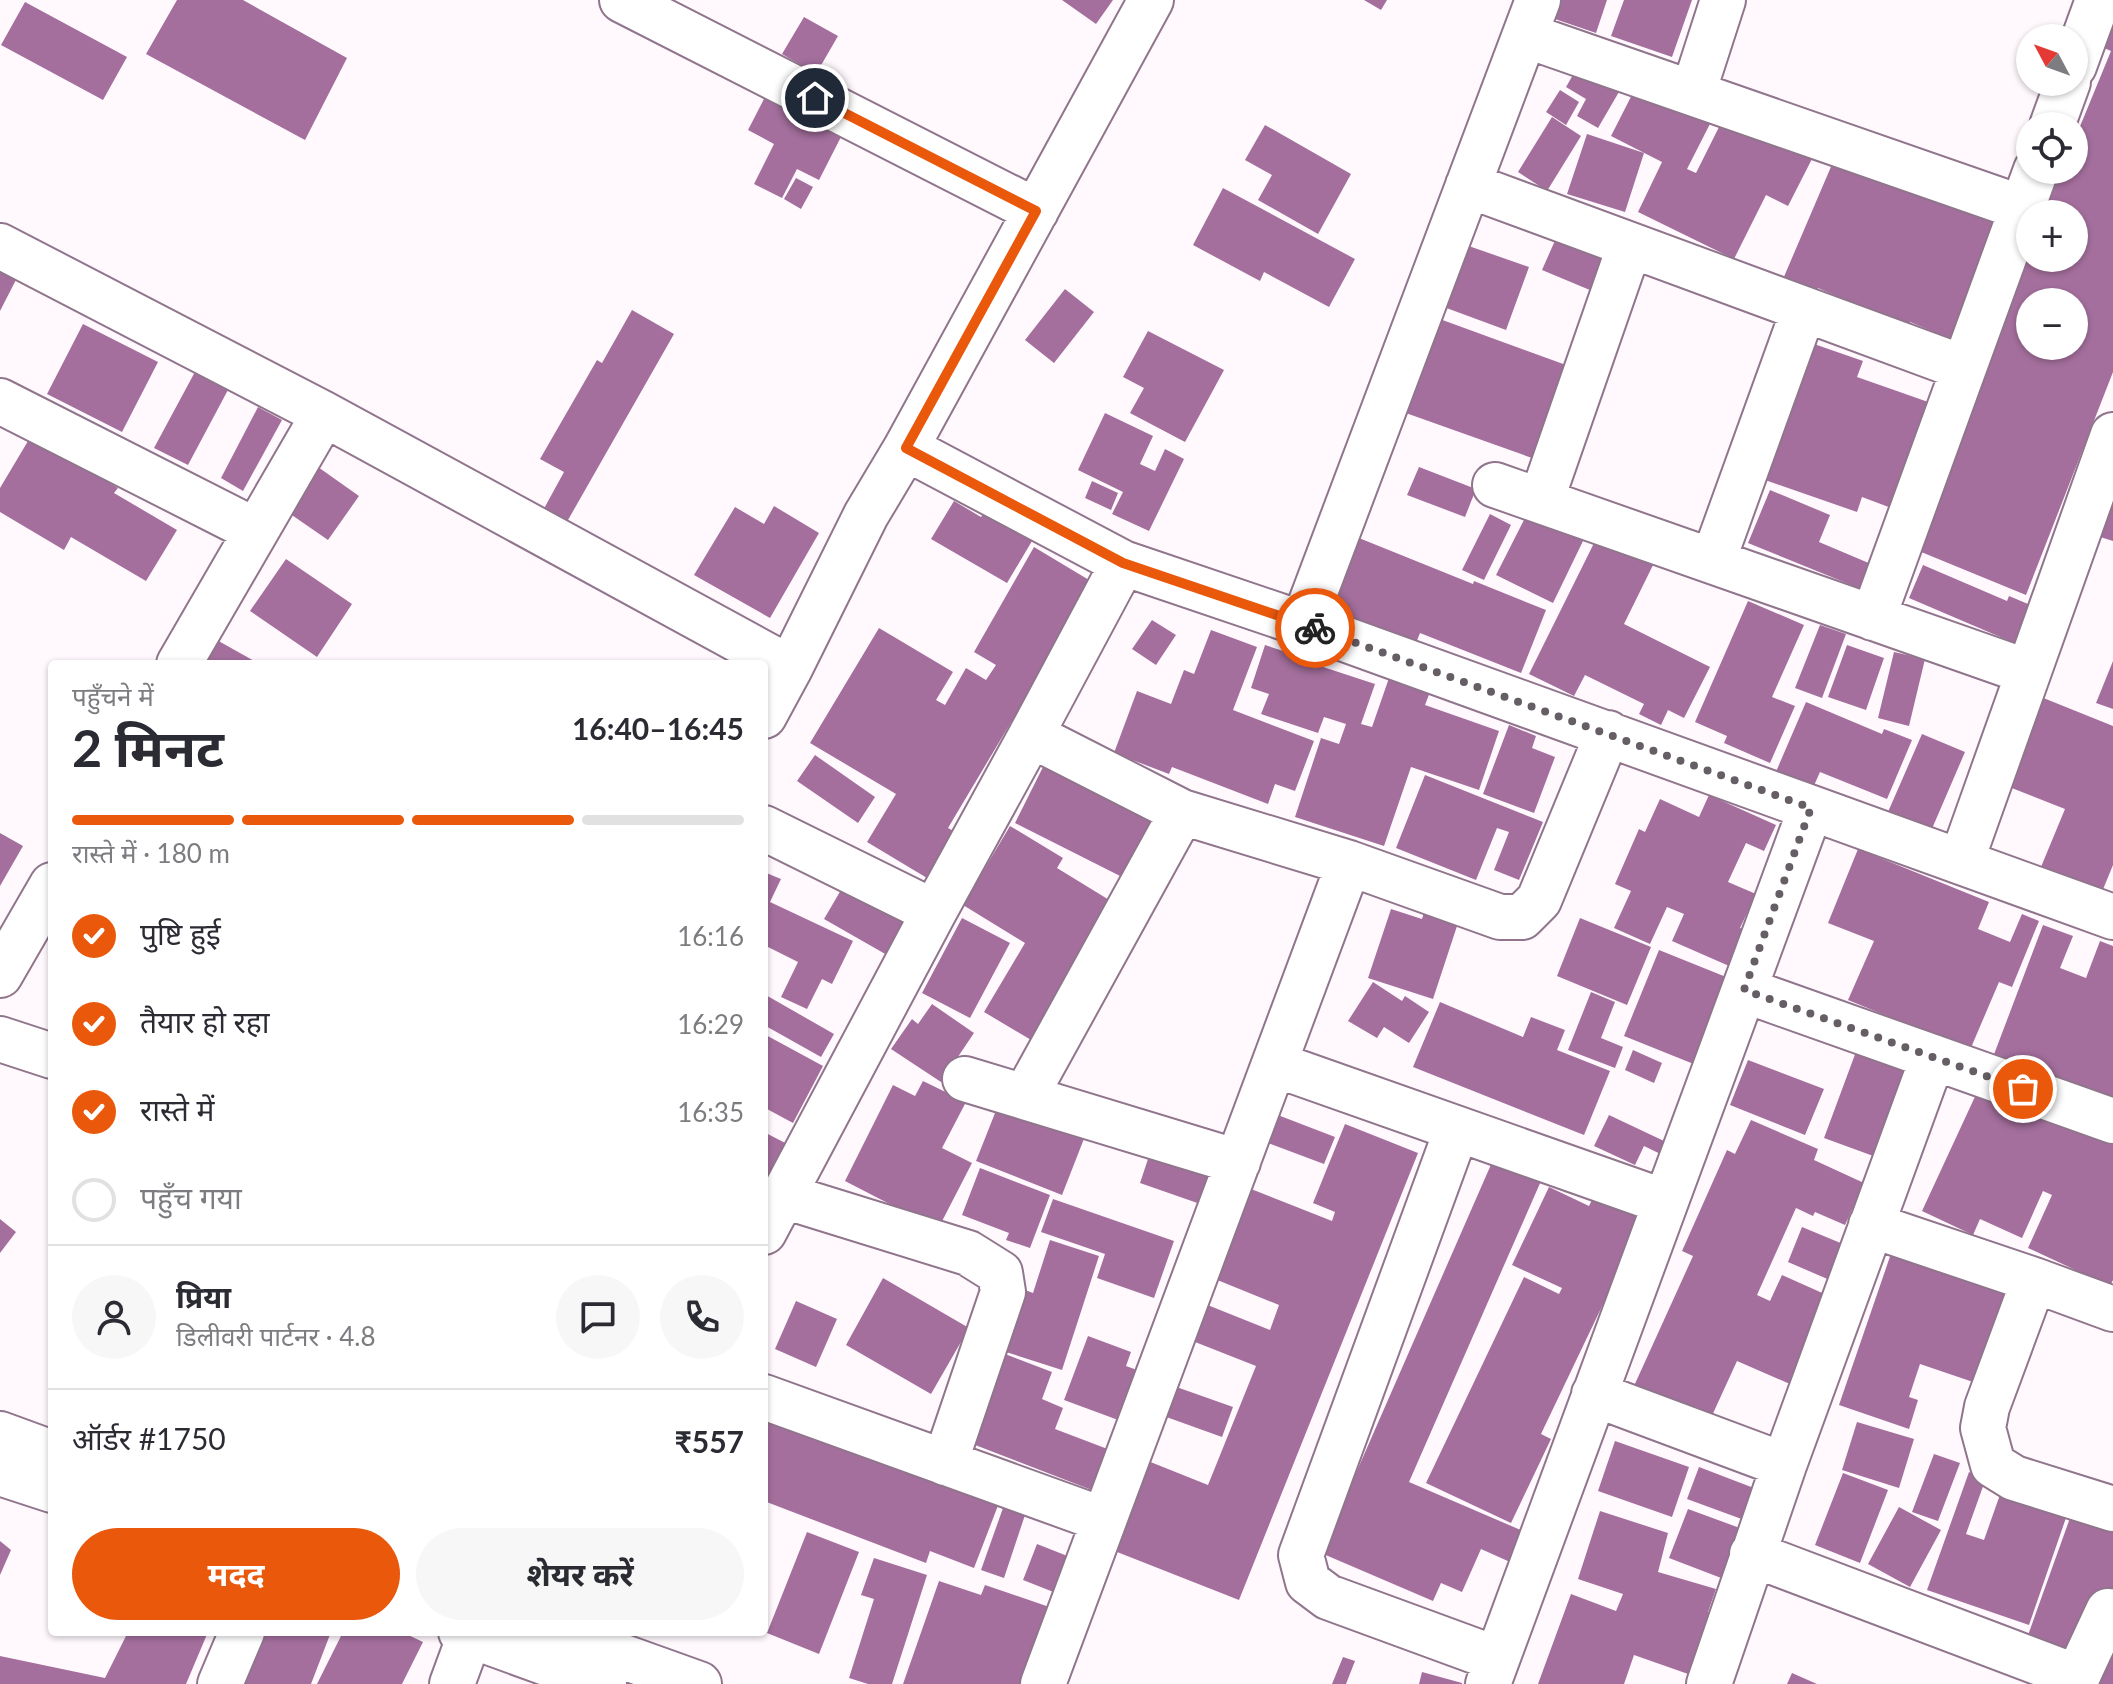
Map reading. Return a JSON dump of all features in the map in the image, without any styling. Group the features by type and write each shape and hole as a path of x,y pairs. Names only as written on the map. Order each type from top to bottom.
{"street":[{"path":"622,0 1036,211"},
{"path":"768,709 866,515 906,448 1151,0"},
{"path":"1693,93 1723,0"},
{"path":"2088,28 2098,0"},
{"path":"1303,624 1532,17 1693,93 2029,189 1873,618"},
{"path":"1468,185 1964,368"},
{"path":"1541,501 1630,245"},
{"path":"0,246 324,414 790,668"},
{"path":"1713,561 1804,309"},
{"path":"0,401 256,531"},
{"path":"181,660 324,414"},
{"path":"1961,862 2113,435"},
{"path":"906,448 1123,563 1608,733 2113,917"},
{"path":"1495,485 2028,672"},
{"path":"945,1463 1003,1292 1000,1273 968,1253 774,1214 1123,563"},
{"path":"1031,735 1182,812 1349,863 1500,917 1522,917 1539,900 1608,733"},
{"path":"1457,1129 1301,1555 1308,1582 1328,1597 1493,1671 1811,808"},
{"path":"1025,1097 1182,812"},
{"path":"768,830 934,912"},
{"path":"1043,1684 1349,863"},
{"path":"0,975 48,892"},
{"path":"1744,990 2113,1121"},
{"path":"0,1039 48,1055"},
{"path":"1709,1684 1752,1554 1933,1057"},
{"path":"1274,1064 1665,1202"},
{"path":"965,1079 1238,1162"},
{"path":"1871,1225 2113,1309"},
{"path":"2034,1280 1987,1407 1983,1428 1993,1465 2014,1478 2113,1509"},
{"path":"1594,1394 1784,1465"},
{"path":"768,1398 1104,1520"},
{"path":"0,1434 48,1452"},
{"path":"0,1473 48,1489"},
{"path":"1752,1554 2075,1680 2108,1611"},
{"path":"220,1684 240,1636"},
{"path":"452,1684 465,1636"},
{"path":"474,1636 604,1684"},
{"path":"565,1636 699,1684"}],"building":[{"path":"177,0 243,0 347,58 305,140 146,54"},
{"path":"1062,0 1113,0 1096,24"},
{"path":"1364,0 1387,0 1381,10"},
{"path":"1562,0 1607,0 1596,33 1555,19"},
{"path":"1624,0 1692,0 1672,57 1611,36"},
{"path":"2113,1 2113,372 2026,595 1909,547 2021,272 2088,272 2088,200 2050,200 2056,184 2088,184 2086,112 2111,51 2095,44"},
{"path":"25,2 127,57 103,100 1,45"},
{"path":"804,17 838,36 816,74 782,54"},
{"path":"1581,61 1623,85 1598,128 1577,116 1586,99 1566,87"},
{"path":"1640,79 1714,116 1687,169 1696,173 1727,111 1814,155 1788,206 1766,195 1734,259 1638,212 1662,162 1611,136"},
{"path":"1560,90 1579,102 1566,125 1546,112"},
{"path":"766,95 843,133 819,180 797,169 782,198 754,184 774,144 748,130"},
{"path":"1552,117 1581,136 1547,191 1518,172"},
{"path":"1265,125 1351,174 1318,234 1258,200 1272,175 1245,160"},
{"path":"1587,134 1644,153 1625,212 1567,194"},
{"path":"1836,155 2002,224 1953,340 1910,322 1909,327 1818,288 1816,293 1783,279"},
{"path":"796,178 813,187 801,209 784,199"},
{"path":"1223,188 1355,259 1329,307 1264,272 1260,281 1193,245"},
{"path":"1557,236 1612,260 1597,293 1542,270"},
{"path":"1463,244 1529,267 1506,330 1441,306"},
{"path":"0,264 19,274 0,311"},
{"path":"1065,289 1094,312 1054,363 1025,340"},
{"path":"632,310 674,334 564,527 541,514 564,472 540,459 597,360 602,363"},
{"path":"1437,318 1566,365 1532,458 1403,412"},
{"path":"83,324 158,362 122,432 47,394"},
{"path":"1148,331 1224,370 1185,442 1130,413 1144,388 1123,377"},
{"path":"1814,344 1863,361 1857,377 1931,403 1894,509 1862,497 1857,512 1765,480"},
{"path":"196,370 229,388 188,465 154,448"},
{"path":"258,407 282,420 243,491 221,478"},
{"path":"1105,413 1153,436 1140,464 1155,471 1165,449 1184,459 1149,531 1112,514 1123,492 1078,470"},
{"path":"31,436 118,488 114,493 177,530 146,581 71,537 64,550 0,512 0,488"},
{"path":"318,467 359,496 328,540 286,511"},
{"path":"1419,467 1476,489 1465,517 1407,495"},
{"path":"1092,481 1118,493 1111,510 1085,498"},
{"path":"1770,490 1830,515 1819,542 1871,564 1861,589 1748,543"},
{"path":"2113,500 2113,541 2097,536"},
{"path":"954,501 981,517 987,508 1035,536 1007,583 931,539"},
{"path":"774,506 819,533 770,618 694,575 735,507 764,524"},
{"path":"1490,514 1511,525 1484,580 1462,570"},
{"path":"1527,514 1583,541 1553,603 1496,575"},
{"path":"1600,531 1656,559 1624,624 1710,667 1684,718 1668,710 1661,725 1639,714 1644,704 1585,675 1574,696 1529,674"},
{"path":"1354,536 1546,610 1521,673 1420,633 1414,648 1323,612"},
{"path":"1034,547 1094,583 948,828 965,837 937,884 867,842 896,794 810,743 879,628 953,672 936,700 945,705 966,668 986,680 996,665 974,652"},
{"path":"286,559 352,604 317,657 250,611"},
{"path":"1923,565 2007,601 2009,596 2035,607 2019,645 1909,598"},
{"path":"1748,601 1804,625 1772,697 1795,706 1770,763 1724,743 1727,736 1695,722"},
{"path":"1152,620 1176,635 1156,665 1132,649"},
{"path":"1820,625 1846,634 1822,698 1795,688"},
{"path":"1211,630 1257,647 1233,710 1314,741 1295,791 1275,784 1268,804 1172,767 1169,774 1114,753 1137,691 1171,704 1184,670 1194,674"},
{"path":"215,639 252,660 203,660"},
{"path":"1265,645 1375,684 1361,724 1372,727 1389,678 1430,692 1425,705 1499,731 1479,790 1411,767 1384,846 1295,817 1321,738 1339,744 1346,724 1324,717 1318,733 1261,714 1269,694 1251,688"},
{"path":"1847,645 1884,658 1866,710 1828,697"},
{"path":"1894,652 1925,659 1909,726 1878,718"},
{"path":"2113,661 2113,709 2096,703"},
{"path":"2036,695 2113,726 2113,865 2097,904 2036,879 2065,809 1999,783"},
{"path":"1806,702 1882,734 1884,729 1912,740 1887,799 1820,772 1812,790 1775,774"},
{"path":"1509,725 1536,736 1532,748 1555,757 1534,813 1483,794"},
{"path":"1922,734 1965,752 1931,831 1888,812"},
{"path":"815,755 875,797 858,823 797,781"},
{"path":"1049,755 1167,814 1132,882 1015,823"},
{"path":"1425,775 1543,822 1519,880 1494,870 1509,832 1497,828 1476,880 1396,848"},
{"path":"1709,795 1776,825 1764,851 1746,843 1728,882 1756,894 1740,928 1752,933 1736,969 1672,941 1684,914 1667,907 1650,944 1614,928 1631,891 1615,884 1639,829 1645,832 1660,799 1699,817"},
{"path":"1010,826 1063,858 1057,868 1119,906 1043,1047 984,1012 1025,943 963,905"},
{"path":"0,833 23,846 0,886"},
{"path":"1858,849 1989,902 1978,929 2010,942 2022,914 2039,921 2012,987 1999,982 1970,1050 1848,1000 1874,941 1828,923"},
{"path":"768,874 781,879 770,902 853,941 832,984 822,979 807,1009 781,997 798,962 768,947"},
{"path":"848,878 918,918 894,959 824,919"},
{"path":"1391,909 1422,919 1425,909 1459,920 1433,999 1368,978"},
{"path":"962,918 1010,943 970,1018 922,993"},
{"path":"1580,918 1651,947 1627,1005 1557,976"},
{"path":"2043,925 2073,936 2060,968 2086,978 2100,941 2113,946 2113,1103 1993,1057"},
{"path":"1659,950 1746,985 1711,1071 1624,1036"},
{"path":"1373,982 1402,1001 1405,996 1429,1012 1409,1043 1384,1027 1377,1038 1348,1021"},
{"path":"1591,992 1615,1002 1601,1038 1623,1047 1615,1068 1568,1050"},
{"path":"768,996 834,1034 821,1057 768,1027"},
{"path":"1440,1002 1523,1037 1531,1017 1565,1030 1557,1050 1610,1071 1584,1135 1413,1067"},
{"path":"932,1004 974,1033 941,1082 891,1049 912,1019 918,1024"},
{"path":"768,1036 823,1066 793,1123 768,1110"},
{"path":"1857,1049 1920,1072 1887,1161 1824,1138"},
{"path":"1633,1050 1662,1063 1654,1083 1625,1070"},
{"path":"1748,1060 1824,1089 1805,1135 1730,1105"},
{"path":"923,1081 966,1102 942,1148 972,1163 938,1229 845,1181 893,1085 915,1096"},
{"path":"1979,1088 2073,1131 2077,1122 2113,1139 2113,1280 2110,1286 2028,1248 2052,1195 2043,1191 2022,1238 1980,1219 1973,1235 1922,1211"},
{"path":"1001,1098 1087,1131 1062,1195 976,1161"},
{"path":"1270,1112 1335,1137 1324,1164 1260,1140"},
{"path":"1609,1115 1683,1150 1677,1162 1644,1146 1635,1165 1594,1146"},
{"path":"1751,1120 1818,1149 1814,1160 1864,1183 1845,1225 1815,1212 1813,1216 1796,1208 1757,1295 1770,1301 1782,1275 1829,1296 1790,1384 1737,1361 1710,1420 1634,1386 1693,1256 1682,1251 1727,1150 1735,1154"},
{"path":"1345,1124 1418,1153 1239,1600 1112,1550 1148,1461 1208,1485 1256,1366 1190,1340 1205,1304 1270,1330 1279,1305 1210,1277 1246,1187 1332,1221 1335,1212 1313,1203"},
{"path":"768,1134 791,1146 768,1195"},
{"path":"1153,1144 1220,1168 1206,1206 1140,1183"},
{"path":"1493,1160 1541,1181 1409,1482 1523,1531 1510,1562 1481,1549 1462,1592 1441,1583 1433,1601 1321,1553"},
{"path":"980,1168 1050,1195 1030,1248 1006,1240 1009,1233 962,1215"},
{"path":"1599,1186 1648,1210 1541,1434 1551,1439 1511,1523 1426,1483 1524,1277 1559,1294 1562,1288 1512,1265 1549,1187 1589,1206"},
{"path":"1053,1199 1174,1241 1154,1298 1097,1278 1105,1254 1041,1232"},
{"path":"0,1219 16,1232 0,1253"},
{"path":"1802,1227 1855,1249 1839,1284 1788,1262"},
{"path":"1050,1240 1099,1256 1062,1370 1006,1352 1025,1290 1033,1293"},
{"path":"1895,1242 1949,1260 1945,1274 1964,1281 1968,1271 2010,1285 1976,1383 1920,1364 1909,1397 1918,1400 1909,1429 1839,1405"},
{"path":"883,1278 969,1328 931,1394 846,1345"},
{"path":"796,1301 837,1319 816,1367 775,1349"},
{"path":"1088,1336 1131,1352 1126,1366 1148,1374 1129,1424 1064,1400"},
{"path":"1005,1354 1052,1372 1042,1399 1063,1408 1055,1429 1118,1453 1102,1494 970,1443"},
{"path":"1168,1384 1233,1407 1222,1437 1158,1414"},
{"path":"768,1413 1004,1490 974,1568 930,1551 926,1563 768,1503"},
{"path":"1857,1422 1914,1439 1899,1488 1842,1470"},
{"path":"1615,1441 1689,1467 1672,1517 1598,1491"},
{"path":"1934,1454 1960,1463 1938,1521 1912,1512"},
{"path":"1699,1467 1759,1490 1747,1521 1687,1499"},
{"path":"1969,1472 1986,1478 1966,1534 1984,1540 2002,1489 2068,1512 2029,1625 1927,1590"},
{"path":"1843,1473 1888,1490 1860,1563 1815,1545"},
{"path":"1899,1507 1941,1530 1910,1587 1868,1564"},
{"path":"1003,1508 1025,1515 1004,1578 981,1570"},
{"path":"1688,1509 1748,1531 1729,1581 1669,1558"},
{"path":"1600,1511 1668,1533 1658,1572 1716,1589 1708,1612 1713,1614 1691,1675 1634,1655 1624,1684 1538,1684 1571,1594 1616,1611 1623,1594 1578,1579"},
{"path":"2070,1518 2113,1533 2113,1597 2099,1592 2075,1656 2027,1638"},
{"path":"807,1532 859,1552 819,1654 768,1633"},
{"path":"0,1541 11,1550 0,1575"},
{"path":"1037,1544 1075,1559 1061,1595 1023,1580"},
{"path":"874,1558 927,1575 892,1684 868,1684 849,1678 874,1599 861,1595"},
{"path":"939,1581 981,1595 985,1585 1058,1610 1032,1684 903,1684"},
{"path":"126,1636 206,1636 186,1684 0,1684 0,1656 105,1678"},
{"path":"257,1636 329,1636 311,1684 239,1684"},
{"path":"341,1636 410,1636 423,1642 402,1684 317,1684"},
{"path":"2113,1650 2113,1684 2100,1684"},
{"path":"1343,1657 1355,1661 1346,1684 1332,1684"},
{"path":"1422,1672 1462,1683 1462,1684 1419,1684"},
{"path":"1792,1673 1817,1684 1787,1684"}],"way so far":[{"path":"1315,628 1811,808 1744,990 2023,1089"}],"route":[{"path":"815,98 1036,211 906,448 1123,563 1315,628"}]}
